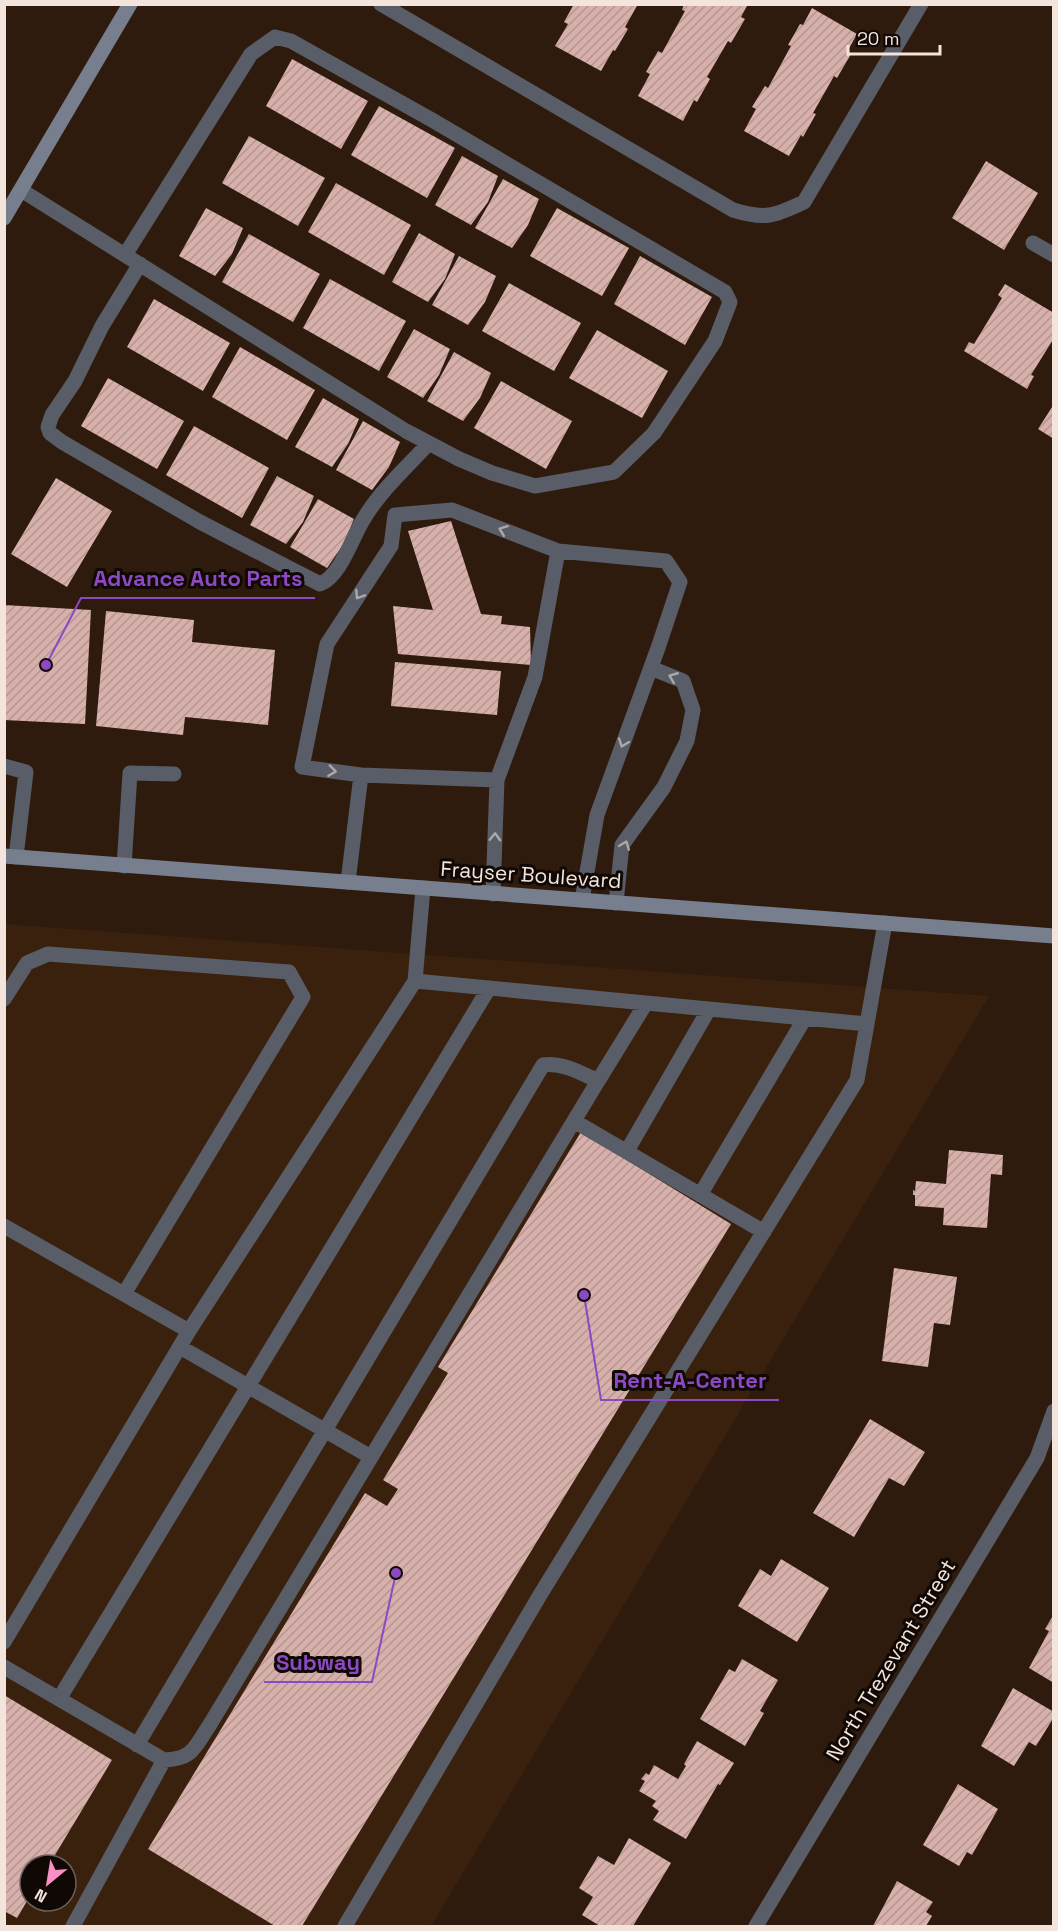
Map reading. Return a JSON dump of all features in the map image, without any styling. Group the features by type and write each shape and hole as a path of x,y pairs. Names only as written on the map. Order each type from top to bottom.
{"main road":[{"path":"4,218 130,4"},
{"name":"Frayser Boulevard","path":"10,856 1053,936"}],"street":[{"path":"381,4 733,210 755,217 779,214 804,202 921,4"},
{"path":"21,190 406,431 492,474 534,486 614,472 654,434 715,341 730,302 725,292 668,261 432,120 291,41 275,38 251,54 125,255"},
{"path":"1033,243 1053,255"},
{"path":"140,264 102,326 75,381 52,416 48,427 50,433 62,442 200,522 320,584 327,582 335,572 373,503 429,443"},
{"path":"497,780 362,775 302,767 327,644 391,546 395,515 452,510 558,551 666,561 680,582 597,815 582,900"},
{"path":"493,894 497,780 535,677 558,551"},
{"path":"616,903 622,845 664,787 687,741 693,710 683,681 651,668"},
{"path":"4,766 26,772 10,856"},
{"path":"124,866 130,773 174,774"},
{"path":"348,882 362,775"},
{"path":"4,1642 189,1331 415,981 423,888"},
{"path":"345,1926 540,1595 857,1080 885,923"},
{"path":"4,999 27,963 48,954 289,972 303,997 124,1294"},
{"path":"415,981 867,1024"},
{"path":"59,1699 489,988"},
{"path":"4,1667 164,1760 181,1759 191,1752 646,1003"},
{"path":"627,1150 709,1009"},
{"path":"700,1195 806,1018"},
{"path":"137,1744 543,1065 551,1064 575,1070 598,1081"},
{"path":"574,1121 764,1232"},
{"path":"4,1226 189,1331"},
{"path":"180,1347 371,1457"},
{"name":"North Trezevant Street","path":"756,1926 1037,1458 1053,1411"},
{"path":"73,1926 164,1760"}],"shaded area":[{"path":"4,924 989,996 431,1926 5,1926"}],"building":[{"path":"574,4 638,4 625,27 628,29 601,71 555,46 568,24 564,22"},
{"path":"684,4 748,4 741,17 745,19 731,43 728,41 707,77 710,79 697,102 694,100 683,121 638,96 650,74 646,72 658,51 662,53 685,11 682,10"},
{"path":"812,8 857,34 847,52 851,54 837,78 834,76 813,113 816,114 789,156 744,131 756,109 752,107 765,86 768,88 791,46 788,45"},
{"path":"292,59 368,101 341,149 266,106"},
{"path":"379,106 455,148 427,198 351,155"},
{"path":"249,136 325,178 298,226 222,183"},
{"path":"462,156 498,176 488,202 471,225 435,205"},
{"path":"986,161 1038,193 1004,250 952,218"},
{"path":"503,179 539,199 528,225 512,248 475,228"},
{"path":"336,183 411,225 384,275 308,232"},
{"path":"206,208 243,228 232,254 215,276 179,256"},
{"path":"557,208 629,248 602,296 530,256"},
{"path":"419,233 455,254 445,279 428,302 392,282"},
{"path":"249,234 320,274 293,322 222,282"},
{"path":"459,256 496,276 485,302 468,325 432,305"},
{"path":"640,256 712,297 685,345 614,304"},
{"path":"330,279 406,321 379,371 303,328"},
{"path":"509,283 581,323 554,371 482,331"},
{"path":"1005,284 1054,313 1054,338 1031,375 1034,376 1027,389 964,351 969,342 974,344 1002,298 998,295"},
{"path":"154,299 230,343 203,391 127,347"},
{"path":"414,329 450,349 439,375 423,398 387,377"},
{"path":"597,330 668,371 642,418 569,378"},
{"path":"240,347 315,390 287,440 212,397"},
{"path":"454,352 491,373 480,398 463,421 427,401"},
{"path":"108,378 184,421 157,469 81,426"},
{"path":"501,381 572,421 546,469 474,428"},
{"path":"323,398 359,419 348,444 332,467 295,447"},
{"path":"1054,404 1054,439 1038,429"},
{"path":"363,421 400,442 389,467 372,490 336,470"},
{"path":"194,426 269,468 242,518 166,475"},
{"path":"277,476 314,496 303,522 286,544 250,525"},
{"path":"56,478 112,511 67,587 11,554"},
{"path":"318,499 354,519 343,545 327,568 290,547"},
{"path":"451,521 481,614 502,616 501,624 530,627 531,665 398,654 393,606 433,610 408,531"},
{"path":"4,605 91,610 85,724 4,720"},
{"path":"106,611 194,620 192,642 275,650 268,725 185,717 183,735 96,726"},
{"path":"395,662 501,671 497,715 391,706"},
{"path":"581,1132 731,1224 302,1926 275,1926 148,1849 365,1493 387,1506 398,1489 383,1480 448,1373 438,1367"},
{"path":"949,1150 1003,1155 1002,1175 991,1174 987,1228 943,1225 944,1208 915,1206 913,1190 915,1191 916,1181 946,1184"},
{"path":"894,1268 957,1277 950,1325 934,1323 928,1367 882,1361"},
{"path":"870,1419 925,1452 904,1486 889,1478 854,1537 813,1513"},
{"path":"781,1559 829,1588 797,1642 738,1606 760,1569 771,1576"},
{"path":"1054,1614 1054,1683 1029,1668 1049,1631 1045,1629"},
{"path":"742,1659 778,1680 760,1711 764,1713 745,1746 700,1719 729,1669 735,1672"},
{"path":"1013,1688 1054,1712 1054,1717 1036,1746 1029,1742 1014,1766 981,1746"},
{"path":"4,1695 112,1760 56,1853 18,1853 18,1913 20,1913 17,1918 4,1911"},
{"path":"697,1741 734,1763 720,1785 718,1784 686,1839 653,1820 659,1811 652,1806 656,1801 639,1791 645,1781 641,1779 646,1773 649,1775 654,1765 678,1779"},
{"path":"958,1784 998,1809 972,1855 967,1852 959,1866 923,1845"},
{"path":"629,1838 671,1863 633,1926 600,1926 582,1915 593,1897 579,1888 598,1856 614,1865"},
{"path":"897,1881 933,1902 926,1912 932,1916 926,1926 873,1926"}],"place":[{"name":"Advance Auto Parts","path":"46,665"},
{"name":"Rent-A-Center","path":"584,1295"},
{"name":"Subway","path":"396,1573"}]}
